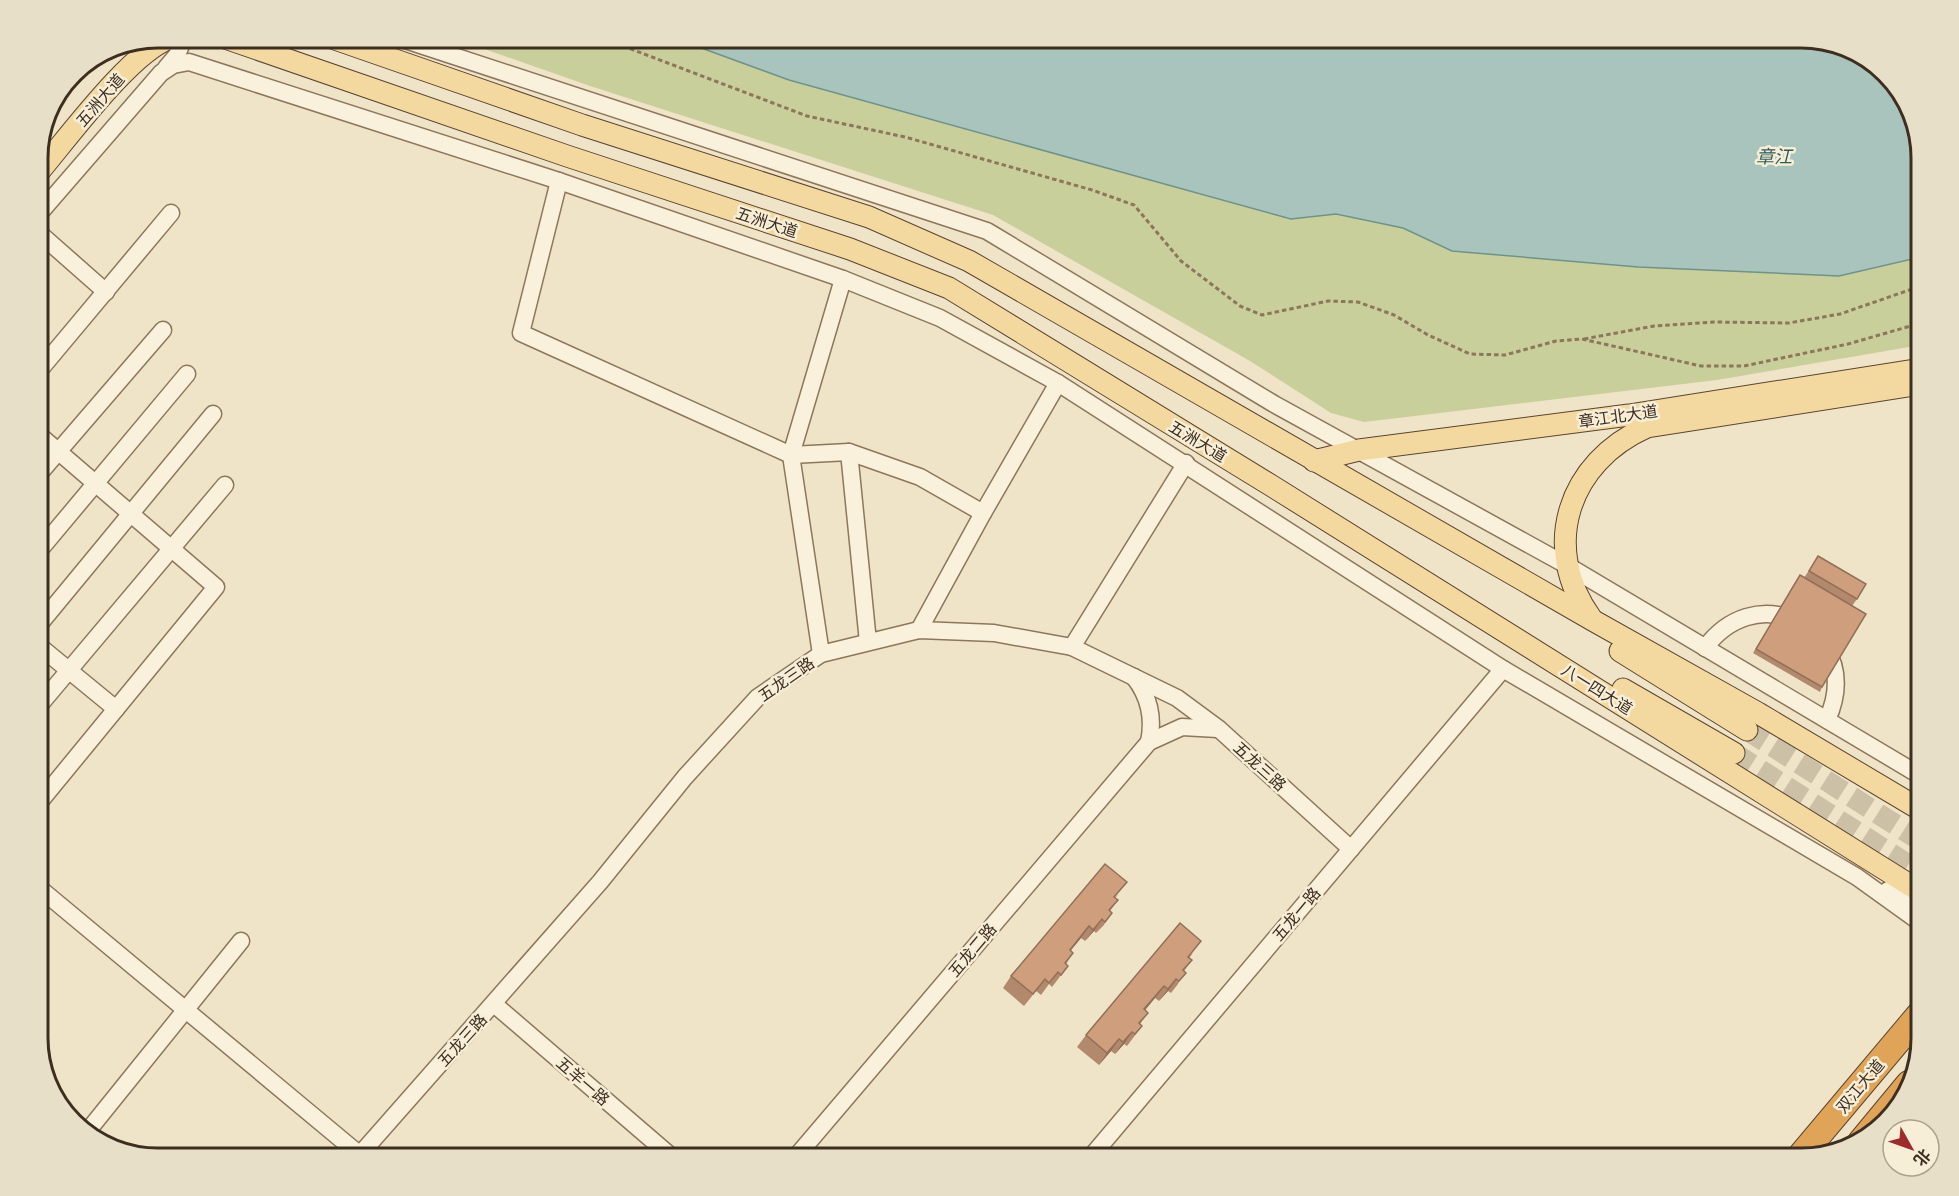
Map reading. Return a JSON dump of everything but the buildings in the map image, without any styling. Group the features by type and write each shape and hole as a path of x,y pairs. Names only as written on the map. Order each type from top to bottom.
{"highway":[{"name":"双江大道","path":"1808,1148 1911,1026"},
{"path":"1835,1142 1910,1051"}],"main road":[{"name":"五洲大道","path":"48,161 134,61 150,48"},
{"name":"五洲大道","path":"255,48 567,156 850,249 949,288 1272,486"},
{"path":"361,48 582,125 869,217 969,261 1314,461 1758,712 1911,803"},
{"path":"134,61 141,49"},
{"name":"章江北大道","path":"1314,461 1359,450 1629,415 1911,371"},
{"name":"章江北大道","path":"1594,621 1576,593 1568,566 1566,526 1569,510 1583,479 1611,448 1647,428 1911,386"},
{"path":"1314,461 1747,730"},
{"path":"1272,486 1734,753"},
{"name":"八一四大道","path":"1272,486 1911,885"}],"street":[{"path":"48,203 177,55 180,48"},
{"path":"429,48 987,231 1274,404 1568,566 1911,771"},
{"path":"161,73 180,63 197,62 559,181 843,279 940,318 1058,383 1503,669 1857,877 1911,914"},
{"path":"559,181 521,333 791,455 849,452 920,477 983,513"},
{"path":"48,360 171,213"},
{"path":"48,241 106,292"},
{"path":"821,654 791,455 843,279"},
{"path":"48,464 163,330"},
{"path":"48,540 187,374"},
{"path":"919,630 1058,383"},
{"path":"48,614 213,414"},
{"path":"48,444 216,587 48,792"},
{"path":"849,452 868,642"},
{"path":"1072,647 1186,464"},
{"path":"48,695 225,485"},
{"path":"1705,648 1712,637 1732,622 1756,614 1781,615 1804,625 1822,641 1833,662 1835,698 1827,720"},
{"name":"五龙三路","path":"366,1148 600,882 685,777 758,697 821,654 919,630 994,633 1072,647 1132,674 1177,698 1219,729 1351,849"},
{"path":"48,654 116,709"},
{"name":"五龙一路","path":"1098,1148 1503,669"},
{"path":"1132,674 1148,703 1151,723 1149,742 1182,728 1219,729"},
{"name":"五龙二路","path":"804,1148 1149,742"},
{"path":"1857,877 1911,899"},
{"path":"48,895 347,1148"},
{"path":"92,1126 241,941"},
{"name":"五羊一路","path":"494,1004 661,1148"}],"path":[{"path":"628,48 807,116 905,137 1092,190 1134,205 1181,261 1240,306 1262,315 1328,301 1358,302 1395,315 1428,335 1470,354 1505,356 1556,342 1654,326 1714,322 1789,323 1840,314 1911,289"},
{"path":"1582,339 1701,366 1744,366 1848,344 1911,326"}],"green space":[{"path":"482,48 701,48 789,80 1290,218 1336,214 1403,228 1452,251 1839,276 1911,259 1911,347 1717,380 1364,422 1331,413 1250,361 993,215 590,86"}],"water":[{"name":"章江","path":"701,48 1815,49 1843,56 1868,71 1888,91 1903,116 1911,151 1911,259 1839,276 1638,267 1452,251 1403,228 1336,214 1291,219 789,80"}],"tunnel":[{"path":"1747,730 1911,835"},
{"path":"1734,753 1911,867"}]}
